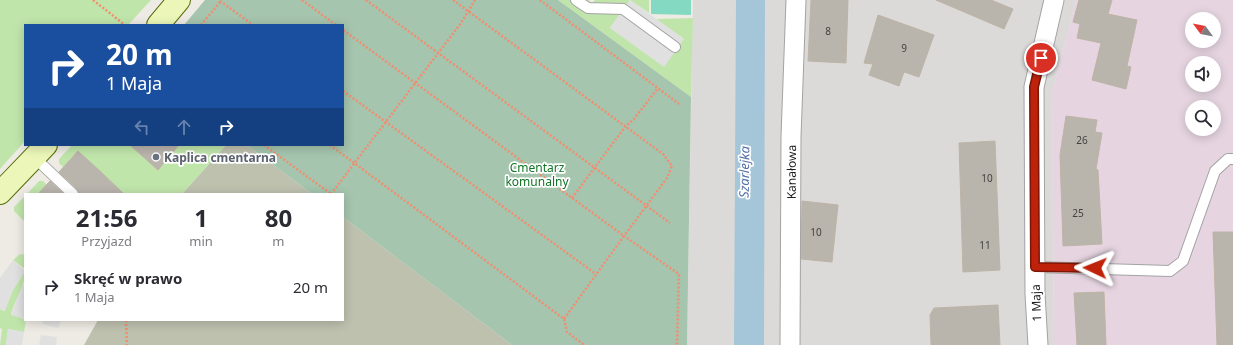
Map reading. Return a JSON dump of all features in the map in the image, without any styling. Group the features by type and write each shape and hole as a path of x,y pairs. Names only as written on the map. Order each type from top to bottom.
{"street":[{"path":"159,24 179,0"},
{"name":"Kanałowa","path":"790,345 791,137 796,0"},
{"name":"1 Maja","path":"1038,345 1035,267 1034,87 1054,0"},
{"path":"0,193 40,151"}],"lane":[{"path":"576,0 588,8 623,9 675,47"},
{"path":"40,151 72,193"},
{"path":"1035,267 1170,271 1183,261 1215,171 1228,159 1233,158"}],"path":[{"path":"93,0 124,24"},
{"path":"202,24 221,0 253,24"},
{"path":"302,0 335,24"},
{"path":"366,0 670,223"},
{"path":"453,0 663,154 672,166 667,178 564,319"},
{"path":"332,193 416,83 475,0"},
{"path":"540,0 679,104"},
{"path":"344,31 624,236 679,274 678,345"},
{"path":"572,198 625,127 634,119 658,88"},
{"path":"344,91 596,274"},
{"path":"265,146 330,193"},
{"path":"331,146 564,319 567,332 584,345"},
{"path":"126,321 127,345"}],"shaded area":[{"path":"630,0 684,39 664,67 610,28"},
{"path":"693,0 1076,0 1052,93 1054,345 687,345"},
{"path":"1076,0 1233,0 1233,345 1054,345 1052,93"},
{"path":"225,146 248,146 311,193 183,193"},
{"path":"344,218 512,345 84,345 97,321 344,321"},
{"path":"13,260 24,270 24,273 13,290 5,311 0,309 0,278"},
{"path":"24,284 24,319 11,315"},
{"path":"43,321 61,321 58,328 42,324"},
{"path":"8,329 24,332 22,345 6,345"},
{"path":"41,335 57,337 56,345 39,345"}],"green space":[{"path":"0,0 151,0 129,24 24,24 24,142 0,169"},
{"name":"Cmentarz komunalny","path":"205,0 558,0 691,97 687,345 512,345 344,218 344,193 311,193 248,146 344,146 344,24 185,24"},
{"path":"558,0 588,0 592,3 595,0 630,0 610,28 684,39 656,19 693,18 691,97"},
{"path":"630,0 649,0 649,13"},
{"path":"651,0 691,0 691,15 651,14"},
{"path":"71,146 131,146 158,169 178,146 225,146 183,193 123,193 78,151 63,167 59,163 59,159"},
{"path":"39,181 43,181 47,185 39,193 28,193"},
{"path":"24,197 24,221 14,211 14,207"},
{"path":"20,254 24,255 24,268 13,260"},
{"path":"24,273 22,288 11,314 26,321 24,332 8,329 6,345 0,345 2,329 0,328 0,309 4,311 13,290"}],"water":[{"name":"Szarlejka","path":"736,0 765,0 764,345 734,345"}],"building":[{"path":"811,0 848,0 846,63 808,61"},
{"path":"936,0 991,0 1013,9 1004,29"},
{"path":"1079,0 1112,0 1108,14 1137,20 1127,66 1131,67 1126,89 1092,80 1101,43 1077,38 1080,24 1073,22"},
{"path":"878,15 934,35 919,77 904,72 899,86 869,75 873,64 864,63"},
{"path":"1066,116 1097,120 1095,132 1102,133 1096,169 1098,170 1102,244 1063,246 1060,155"},
{"path":"995,141 1000,270 963,272 959,143"},
{"name":"Kaplica cmentarna","path":"131,146 178,146 158,170"},
{"path":"78,151 123,193 79,193 77,189 59,172"},
{"path":"50,181 63,193 39,193"},
{"path":"802,201 838,205 832,262 801,259"},
{"path":"1213,232 1233,232 1233,345 1217,345"},
{"path":"1104,292 1106,345 1077,345 1074,293"},
{"path":"998,305 1000,345 931,345 930,315 934,308"}],"place":[{"name":"Kaplica cmentarna","path":"156,157"}],"route":[{"path":"1041,58 1034,87 1035,267 1095,268"}]}
